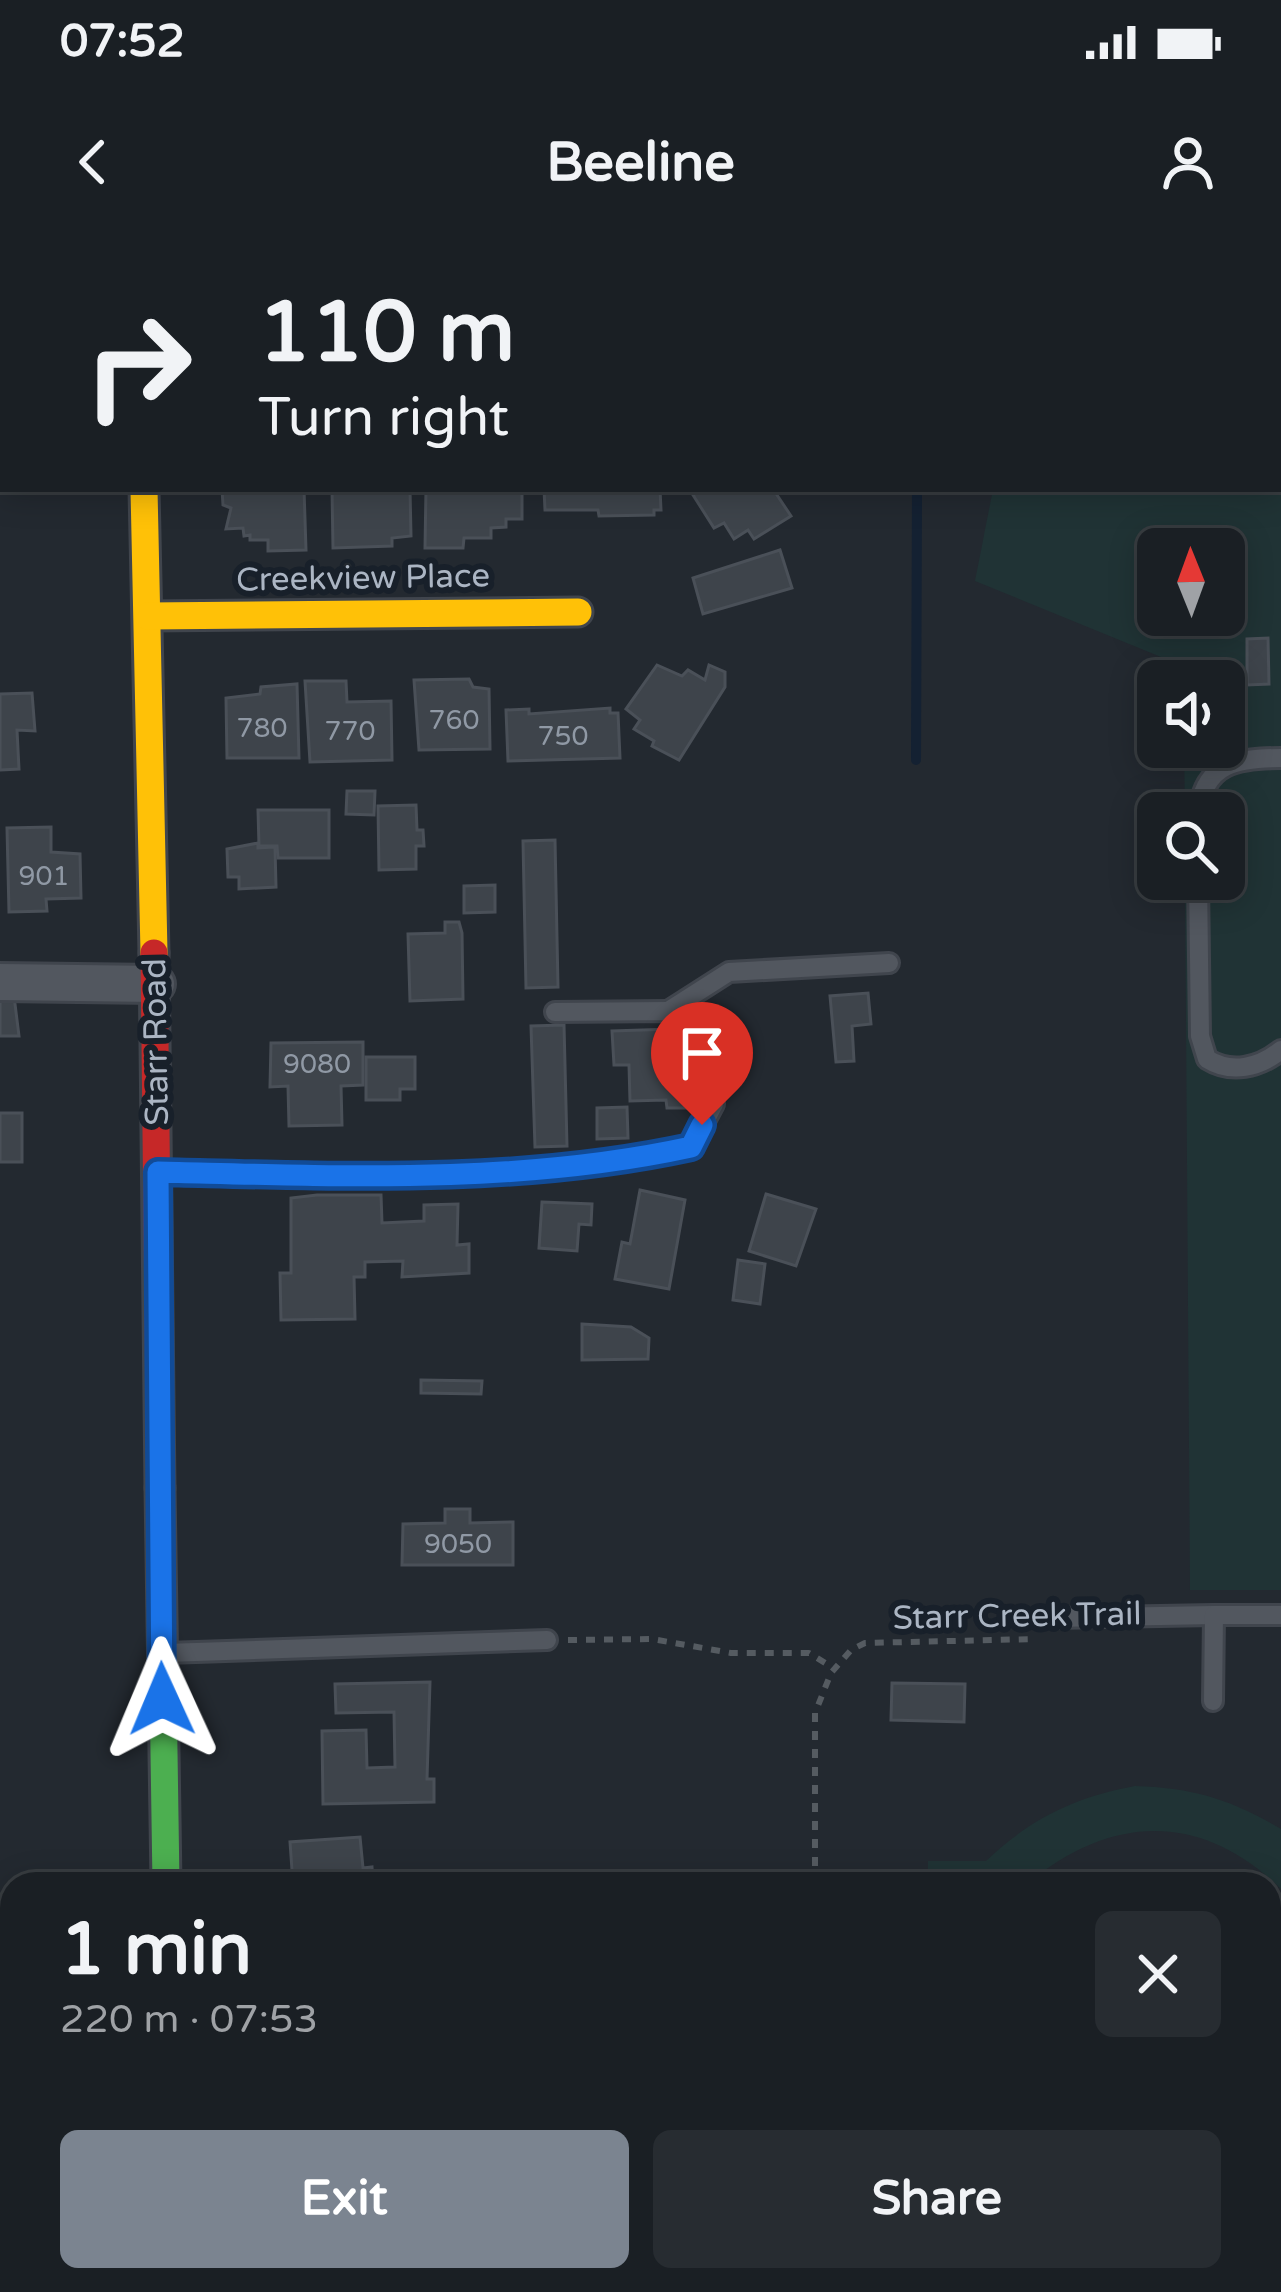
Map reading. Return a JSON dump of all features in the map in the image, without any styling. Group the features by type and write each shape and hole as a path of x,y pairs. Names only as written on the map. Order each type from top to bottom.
{"street":[{"name":"Starr Road","path":"144,492 156,984 166,1872"},
{"name":"Creekview Place","path":"148,616 578,612"},
{"path":"0,982 156,984"}],"lane":[{"path":"1203,792 1223,768 1240,758 1281,758"},
{"path":"1198,900 1200,1036 1207,1059 1220,1068 1239,1069 1281,1050"},
{"path":"555,1012 668,1010 728,972 889,963"},
{"path":"158,1172 498,1171 616,1163 691,1147 714,1104 711,1073 698,1028 668,1010"},
{"path":"1214,1615 1214,1701"},
{"path":"1052,1618 1281,1615"},
{"path":"161,1653 547,1640"}],"path":[{"path":"547,1640 652,1639 731,1653 809,1653 835,1669 814,1713 815,1872"},
{"name":"Starr Creek Trail","path":"835,1669 851,1650 865,1643 1052,1639"}],"shaded area":[{"path":"992,492 1281,492 1281,1590 1190,1590 1185,900 1245,900 1245,792 1185,792 1184,768 1245,768 1245,660 1168,660 975,581"},
{"path":"1135,1786 1176,1789 1245,1810 1281,1829 1281,1872 1261,1872 1219,1845 1156,1831 1091,1844 1044,1872 928,1872 928,1861 986,1861 1019,1833 1093,1796"}],"building":[{"path":"222,492 304,492 306,550 268,551 268,540 250,540 243,528 226,529 231,508 223,505"},
{"path":"332,492 410,492 411,536 392,538 392,546 333,548"},
{"path":"426,492 522,492 522,519 506,519 506,527 491,528 491,538 464,538 463,548 425,548"},
{"path":"544,492 660,492 661,510 654,510 654,515 545,510"},
{"path":"775,492 791,516 754,539 748,530 734,539 724,523 714,528 693,495"},
{"path":"780,550 792,588 703,614 693,578"},
{"path":"1268,638 1269,684 1247,685 1247,639"},
{"path":"657,665 682,676 688,670 705,680 709,665 725,672 725,687 679,760 652,746 654,741 634,729 640,720 626,709"},
{"path":"469,679 473,687 489,689 490,749 419,750 414,680"},
{"path":"305,681 346,681 347,702 391,701 392,760 310,762"},
{"path":"297,684 299,758 227,758 226,698 260,694 261,687"},
{"path":"32,693 35,731 17,730 19,769 0,770 0,694"},
{"path":"610,708 610,713 618,713 620,758 508,761 506,710 529,709 529,714"},
{"path":"347,791 375,791 374,815 346,814"},
{"path":"416,805 417,830 423,830 424,846 416,846 416,869 379,870 378,806"},
{"path":"258,810 329,810 329,858 278,858 277,846 259,846"},
{"path":"51,827 51,852 80,854 81,898 46,899 47,911 9,912 7,828"},
{"path":"555,840 558,987 526,988 523,841"},
{"path":"258,843 258,848 275,847 276,887 239,889 239,877 228,877 227,849"},
{"path":"495,885 495,912 464,913 464,886"},
{"path":"445,922 459,922 462,933 463,999 410,1001 408,934 445,933"},
{"path":"868,993 871,1024 852,1026 854,1061 836,1062 830,996"},
{"path":"0,996 14,996 19,1036 0,1036"},
{"path":"564,1025 567,1146 535,1147 531,1026"},
{"path":"673,1029 674,1055 692,1056 696,1108 667,1108 666,1100 630,1101 629,1065 614,1065 612,1031"},
{"path":"363,1042 363,1085 341,1086 342,1125 289,1126 288,1086 270,1087 271,1043"},
{"path":"366,1057 415,1057 415,1089 400,1089 400,1100 366,1100"},
{"path":"627,1107 628,1138 597,1139 597,1108"},
{"path":"0,1113 22,1113 22,1162 0,1162"},
{"path":"640,1190 685,1200 669,1289 615,1279 622,1242 630,1244"},
{"path":"766,1194 816,1209 796,1266 749,1251"},
{"path":"381,1195 382,1223 424,1221 424,1205 458,1204 457,1245 469,1244 469,1273 402,1277 403,1261 365,1262 365,1277 354,1277 355,1319 281,1320 280,1273 291,1273 291,1198"},
{"path":"542,1202 592,1204 591,1225 579,1224 577,1251 539,1248"},
{"path":"738,1260 765,1264 760,1304 733,1300"},
{"path":"582,1324 631,1327 649,1338 648,1359 582,1360"},
{"path":"421,1380 482,1381 481,1394 421,1393"},
{"path":"445,1509 470,1509 470,1523 513,1522 513,1565 402,1565 403,1524 445,1523"},
{"path":"430,1682 427,1779 434,1779 434,1802 323,1804 322,1731 366,1730 367,1768 395,1767 394,1712 336,1713 335,1684"},
{"path":"892,1683 965,1684 964,1722 891,1720"},
{"path":"360,1837 363,1868 372,1867 372,1872 292,1872 290,1842"}],"waterway":[{"path":"916,760 917,492"}],"traffic: fast":[{"path":"160,1488 166,1872"}],"traffic: slow":[{"path":"144,492 154,953"},
{"path":"148,616 578,612"}],"traffic: jam":[{"path":"154,953 160,1488"}],"route":[{"path":"162,1699 158,1172 325,1175 616,1163 691,1147 702,1125"}]}
